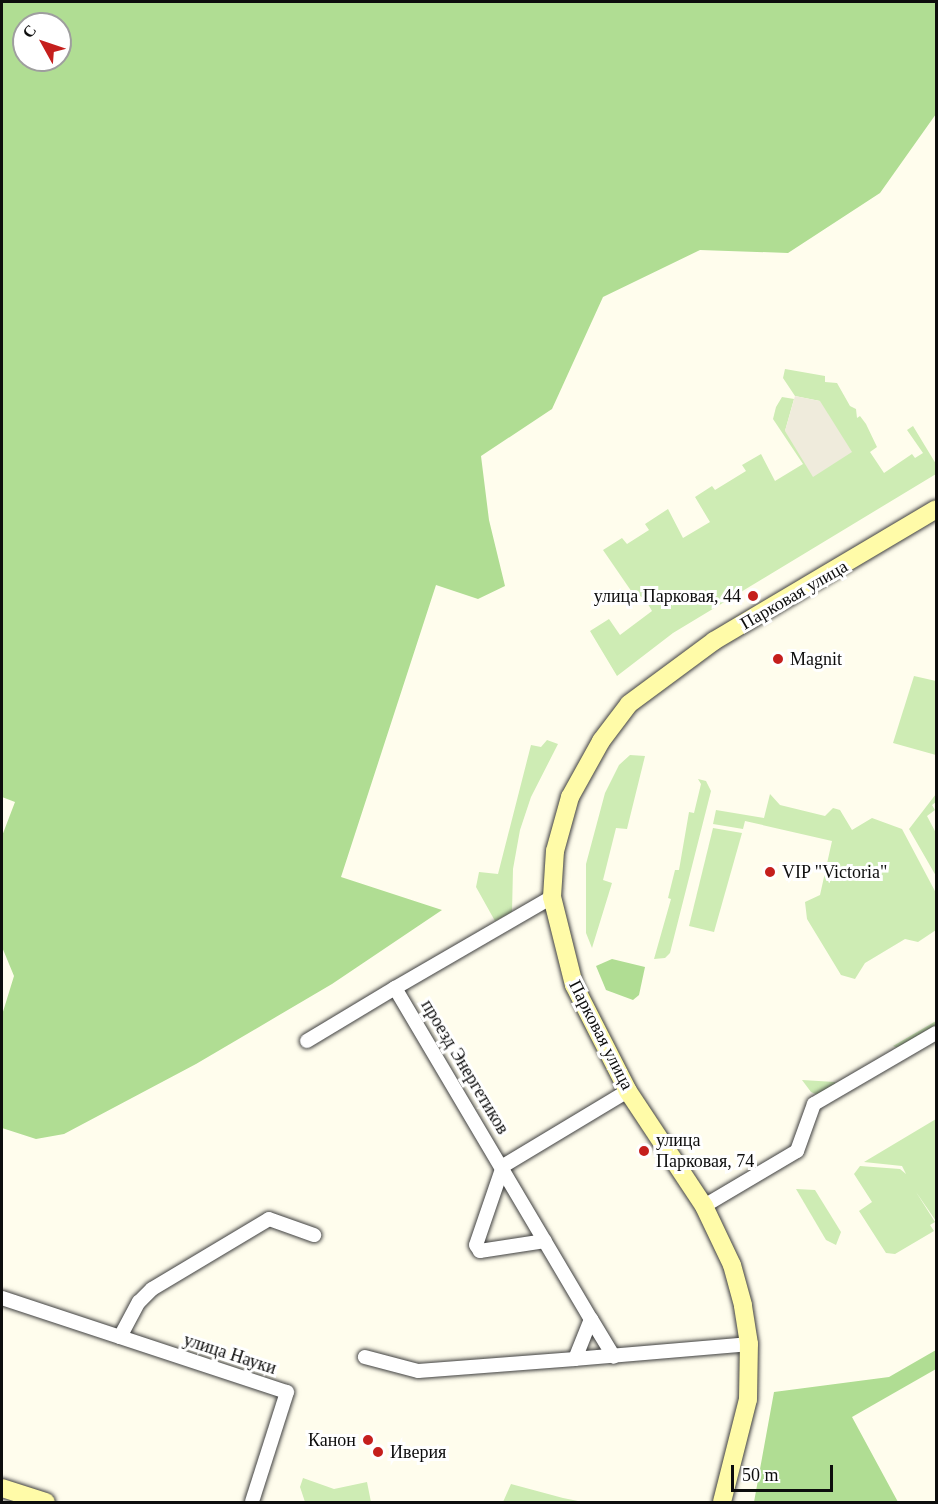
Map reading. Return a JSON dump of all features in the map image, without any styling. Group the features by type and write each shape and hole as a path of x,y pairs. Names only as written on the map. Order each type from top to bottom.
{"street":[{"name":"Парковая улица","path":"722,1503 748,1400 749,1344 732,1265 704,1206 628,1091 574,985 552,897 555,851 570,797 601,741 629,704 714,641 936,509"},
{"path":"308,1041 552,897"},
{"name":"проезд Энергетиков","path":"395,988 503,1166 614,1357"},
{"path":"704,1206 797,1151 814,1104 936,1033"},
{"path":"545,1241 480,1251 476,1245 503,1166 628,1091"},
{"path":"120,1337 139,1302 152,1289 269,1219 314,1234"},
{"name":"улица Науки","path":"2,1298 287,1392 252,1503"},
{"path":"575,1359 591,1319"},
{"path":"365,1358 418,1371 614,1357 749,1344"},
{"path":"2,1488 46,1503"}],"green space":[{"path":"2,2 936,2 936,114 880,193 788,253 700,250 603,297 552,409 481,456 489,520 505,586 478,599 436,585 341,877 442,910 332,984 196,1064 64,1134 36,1139 2,1128 2,1015 14,976 2,947 2,836 15,802 2,797"},
{"path":"785,369 825,376 825,382 837,383 850,406 856,409 857,418 860,416 866,424 877,447 870,452 884,473 912,454 915,458 923,453 907,430 913,426 936,464 936,474 673,633 617,676 590,631 609,619 620,635 652,611 645,599 640,596 636,598 603,550 622,538 627,544 649,530 645,524 668,509 683,538 710,522 695,497 712,486 715,490 746,471 742,465 761,454 775,481 803,464 773,419 776,407 782,397 794,399 785,431 820,401 795,396 783,378"},
{"path":"914,676 936,681 936,755 893,743"},
{"path":"547,740 558,744 531,797 520,830 513,869 512,912 495,921 476,887 479,872 498,874 531,745 541,747"},
{"path":"630,755 645,756 627,829 616,828 603,880 612,883 592,948 586,933 586,864 605,793 619,765"},
{"path":"698,779 706,781 711,791 670,953 665,958 654,959 671,899 668,898 675,870 679,870 689,812 694,813 701,784"},
{"path":"770,794 780,805 825,816 833,808 840,810 852,830 872,818 902,829 936,893 936,930 918,942 905,939 865,963 855,979 841,975 807,919 805,902 820,895 832,841 745,821 743,829 713,824 716,810 764,818"},
{"path":"936,794 936,802 932,805 935,810 927,816 936,833 936,876 909,829"},
{"path":"713,828 742,833 714,932 689,926"},
{"path":"612,959 645,967 639,995 633,1000 606,990 596,966"},
{"path":"936,1021 936,1030 902,1050 893,1046"},
{"path":"802,1080 835,1082 837,1087 822,1097 811,1092"},
{"path":"936,1119 936,1221 916,1192 935,1222 930,1225 934,1231 895,1254 886,1253 859,1211 872,1202 854,1174 860,1166 900,1169 906,1174 902,1166 864,1162"},
{"path":"796,1189 815,1190 841,1232 836,1245 826,1240"},
{"path":"936,1350 936,1369 852,1417 898,1502 754,1502 774,1392 889,1377"},
{"path":"303,1478 334,1489 367,1482 371,1502 305,1502 300,1487"},
{"path":"511,1484 563,1498 583,1502 503,1502"}],"shaded area":[{"path":"795,396 820,401 852,452 813,477 785,431"}],"place":[{"name":"улица Парковая, 44","path":"753,596"},
{"name":"Magnit","path":"778,659"},
{"name":"VIP \"Victoria\"","path":"770,872"},
{"name":"улица Парковая, 74","path":"644,1151"},
{"name":"Канон","path":"368,1440"},
{"name":"Иверия","path":"378,1452"}]}
